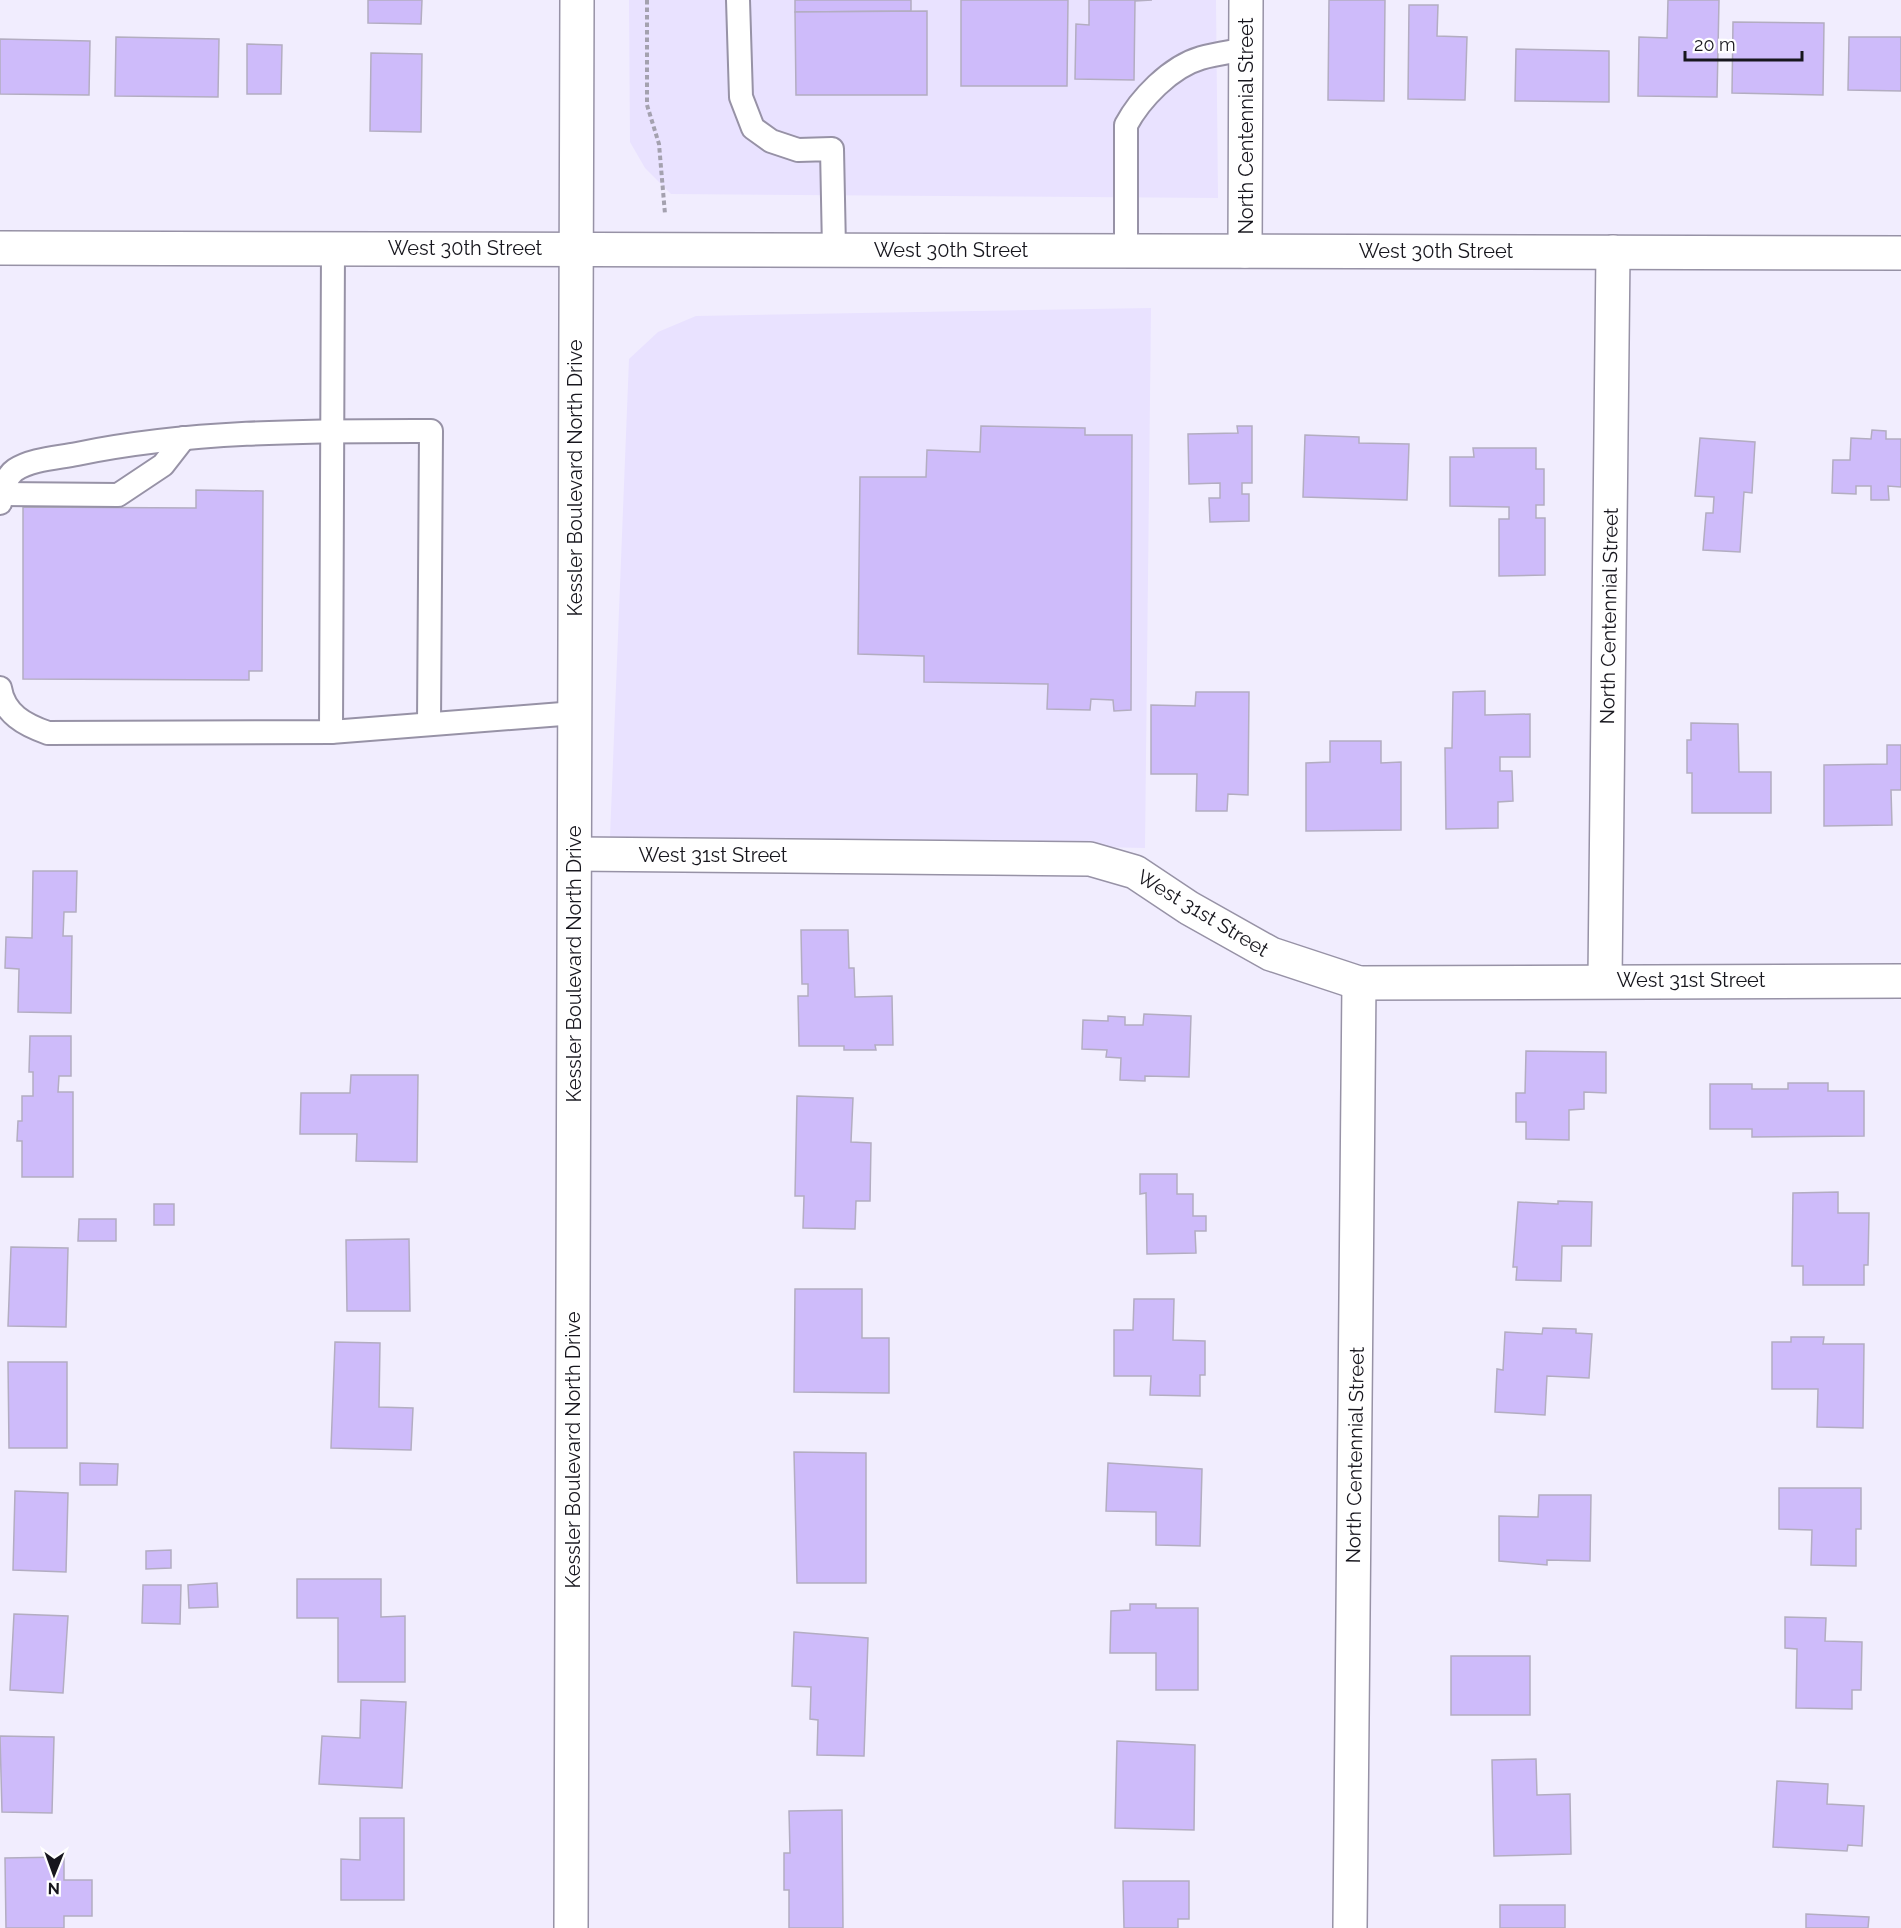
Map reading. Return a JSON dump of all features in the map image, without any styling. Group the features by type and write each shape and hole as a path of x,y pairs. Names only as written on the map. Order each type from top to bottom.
{"main road":[{"name":"Kessler Boulevard North Drive","path":"571,1928 577,0"},
{"name":"North Centennial Street","path":"1245,251 1246,0"},
{"name":"West 30th Street","path":"0,248 1901,253"},
{"name":"North Centennial Street","path":"1605,980 1613,252"},
{"name":"West 31st Street","path":"574,854 1090,859 1135,872 1189,908 1271,954 1359,983 1605,980 1901,981"},
{"name":"North Centennial Street","path":"1350,1928 1359,983"}],"lane":[{"path":"738,0 741,97 753,128 771,141 798,150 832,149 834,249"},
{"path":"1126,250 1126,125 1135,108 1170,75 1198,59 1246,49"},
{"path":"331,732 330,431 333,248"},
{"path":"184,438 163,465 118,495 1,498 4,485 14,471 40,461 120,445 184,438 330,431 431,431 429,724"},
{"path":"0,688 2,702 24,725 48,733 331,732 575,713"}],"path":[{"path":"647,0 647,105 659,144 665,192 665,248"}],"shaded area":[{"path":"629,0 1216,0 1218,198 671,194 645,168 630,142"},
{"path":"1151,308 1145,848 610,837 629,359 658,332 696,316"}],"building":[{"path":"368,0 422,0 421,24 368,23"},
{"path":"795,0 911,0 911,11 795,12"},
{"path":"961,0 1068,0 1067,86 961,86"},
{"path":"1089,0 1152,0 1135,1 1134,80 1075,79 1076,24 1089,25"},
{"path":"1329,0 1385,0 1384,101 1328,100"},
{"path":"1668,0 1719,0 1717,97 1638,96 1639,37 1667,38"},
{"path":"1409,5 1438,5 1437,36 1467,37 1465,100 1408,99"},
{"path":"927,11 927,95 796,95 795,12"},
{"path":"1733,22 1824,23 1823,95 1732,93"},
{"path":"116,37 219,39 218,97 115,96"},
{"path":"1849,37 1901,37 1901,91 1848,90"},
{"path":"0,39 90,41 89,95 0,94"},
{"path":"247,44 282,45 281,94 247,94"},
{"path":"1516,49 1609,51 1609,102 1515,101"},
{"path":"371,53 422,54 421,132 370,131"},
{"path":"981,426 1085,428 1085,435 1132,435 1131,710 1114,711 1113,700 1091,699 1090,710 1047,709 1048,684 924,682 924,656 858,654 860,477 926,477 927,450 980,452"},
{"path":"1237,426 1252,426 1252,483 1242,483 1242,494 1249,494 1249,521 1210,522 1209,498 1220,498 1220,483 1189,484 1188,434 1238,433"},
{"path":"1872,430 1886,431 1886,439 1901,439 1901,487 1888,486 1889,500 1871,500 1871,486 1856,486 1856,494 1832,493 1833,460 1850,460 1851,438 1871,439"},
{"path":"1305,435 1359,437 1359,443 1409,444 1407,500 1303,497"},
{"path":"1700,438 1755,442 1752,493 1744,492 1740,552 1703,550 1706,513 1713,513 1714,497 1695,496"},
{"path":"1473,448 1536,448 1536,469 1544,469 1544,505 1536,505 1536,518 1545,518 1545,575 1499,576 1499,519 1509,519 1509,507 1450,506 1450,457 1474,457"},
{"path":"196,490 263,491 262,671 249,671 249,680 23,679 23,507 196,508"},
{"path":"1485,691 1485,715 1530,714 1530,757 1500,757 1500,771 1512,771 1513,801 1498,802 1498,828 1446,829 1445,748 1452,748 1453,692"},
{"path":"1196,692 1249,692 1248,795 1228,794 1227,811 1196,811 1197,774 1151,774 1151,705 1195,706"},
{"path":"1691,723 1738,724 1739,772 1771,772 1771,813 1692,813 1692,773 1687,773 1687,740 1691,740"},
{"path":"1330,741 1381,741 1381,763 1401,762 1401,830 1306,831 1306,763 1330,762"},
{"path":"1887,745 1901,745 1901,790 1891,790 1892,825 1824,826 1824,765 1887,764"},
{"path":"33,871 77,871 76,912 64,912 63,936 72,936 71,1013 18,1012 19,969 5,968 6,937 32,938"},
{"path":"801,930 848,930 849,968 854,968 855,997 892,996 893,1045 875,1045 876,1050 844,1050 844,1046 799,1046 798,996 808,996 808,984 802,984"},
{"path":"1144,1014 1191,1016 1189,1077 1145,1076 1145,1081 1120,1080 1121,1058 1106,1057 1107,1050 1082,1049 1083,1020 1108,1021 1108,1016 1125,1017 1125,1025 1143,1025"},
{"path":"30,1036 71,1036 71,1076 59,1076 58,1092 73,1092 73,1177 22,1177 22,1141 17,1141 18,1121 22,1121 22,1096 33,1096 33,1072 29,1072"},
{"path":"1526,1051 1606,1052 1606,1093 1584,1092 1584,1109 1569,1110 1569,1140 1526,1139 1526,1122 1516,1122 1516,1093 1525,1093"},
{"path":"351,1075 418,1075 417,1162 356,1161 357,1134 300,1134 301,1093 350,1093"},
{"path":"1788,1083 1828,1083 1828,1091 1864,1091 1864,1136 1752,1137 1752,1129 1710,1129 1710,1084 1752,1084 1752,1089 1788,1089"},
{"path":"797,1096 853,1098 851,1142 871,1143 870,1201 856,1201 855,1229 803,1228 804,1196 795,1196"},
{"path":"1140,1174 1177,1174 1177,1194 1193,1194 1193,1216 1206,1216 1206,1231 1195,1231 1196,1253 1147,1254 1146,1193 1140,1194"},
{"path":"1838,1192 1838,1213 1869,1213 1868,1265 1864,1265 1864,1285 1803,1285 1803,1266 1792,1266 1793,1193"},
{"path":"1558,1201 1592,1202 1591,1246 1562,1246 1561,1281 1516,1280 1517,1267 1513,1267 1518,1202 1558,1204"},
{"path":"154,1204 174,1204 174,1225 154,1225"},
{"path":"79,1219 116,1219 116,1241 78,1241"},
{"path":"409,1239 410,1311 347,1311 346,1240"},
{"path":"11,1247 68,1248 66,1327 8,1326"},
{"path":"795,1289 862,1289 862,1338 889,1338 889,1393 794,1392"},
{"path":"1134,1299 1174,1299 1173,1340 1205,1341 1205,1375 1200,1375 1200,1396 1150,1395 1151,1376 1114,1376 1114,1330 1133,1330"},
{"path":"1543,1328 1576,1329 1576,1333 1592,1334 1589,1378 1547,1376 1545,1415 1495,1412 1497,1369 1503,1370 1505,1332 1542,1334"},
{"path":"1791,1337 1824,1337 1823,1344 1864,1344 1863,1428 1817,1427 1818,1389 1772,1389 1772,1342 1791,1342"},
{"path":"335,1342 380,1343 379,1407 413,1408 411,1450 331,1448"},
{"path":"8,1362 67,1362 67,1448 9,1448"},
{"path":"794,1452 866,1453 866,1583 797,1583"},
{"path":"80,1463 118,1464 117,1485 80,1485"},
{"path":"1108,1463 1202,1469 1200,1546 1156,1545 1156,1512 1106,1511"},
{"path":"1779,1488 1861,1488 1861,1529 1856,1529 1856,1566 1811,1565 1812,1530 1779,1529"},
{"path":"15,1491 68,1493 66,1572 13,1570"},
{"path":"1539,1495 1591,1495 1590,1561 1547,1560 1547,1565 1499,1561 1499,1516 1538,1517"},
{"path":"171,1550 171,1568 146,1569 146,1551"},
{"path":"297,1579 381,1579 381,1617 405,1616 405,1682 338,1682 338,1618 297,1618"},
{"path":"217,1583 218,1607 189,1608 188,1585"},
{"path":"143,1585 181,1585 180,1624 142,1623"},
{"path":"1130,1604 1156,1604 1156,1608 1198,1608 1198,1690 1156,1690 1156,1653 1110,1653 1111,1611 1130,1610"},
{"path":"14,1614 68,1616 63,1693 10,1690"},
{"path":"1785,1617 1826,1618 1825,1641 1862,1642 1861,1690 1852,1690 1852,1709 1796,1708 1797,1649 1785,1648"},
{"path":"794,1632 868,1638 864,1756 817,1755 818,1720 810,1719 811,1687 792,1686"},
{"path":"1451,1656 1530,1656 1530,1715 1451,1715"},
{"path":"361,1700 406,1702 402,1788 319,1784 322,1736 360,1738"},
{"path":"0,1736 54,1737 52,1813 2,1812"},
{"path":"1117,1741 1195,1745 1194,1830 1115,1828"},
{"path":"1536,1759 1537,1795 1570,1794 1571,1854 1494,1856 1492,1760"},
{"path":"1777,1781 1828,1784 1827,1804 1864,1806 1862,1846 1848,1845 1847,1851 1773,1847"},
{"path":"842,1810 843,1928 789,1928 789,1890 784,1890 784,1853 790,1853 789,1811"},
{"path":"360,1818 404,1818 404,1900 341,1900 341,1859 360,1860"},
{"path":"64,1857 64,1880 92,1880 92,1916 64,1916 64,1928 6,1928 5,1858"},
{"path":"1123,1881 1189,1881 1189,1919 1178,1919 1178,1928 1124,1928"},
{"path":"1500,1905 1565,1905 1565,1928 1500,1928"},
{"path":"1806,1914 1869,1917 1868,1928 1806,1928"}]}
